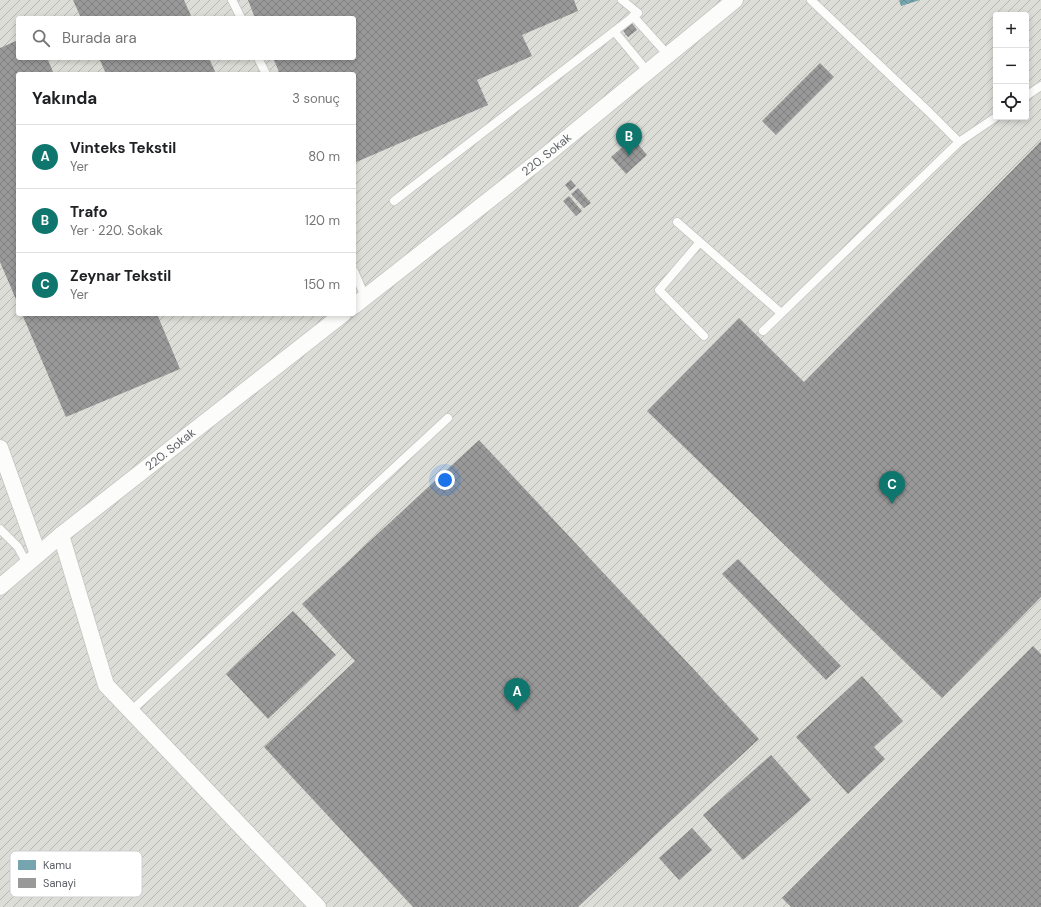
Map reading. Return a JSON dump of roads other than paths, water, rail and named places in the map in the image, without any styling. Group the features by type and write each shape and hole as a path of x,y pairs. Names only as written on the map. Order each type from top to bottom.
{"street":[{"name":"220. Sokak","path":"360,301 545,156 735,0"},
{"name":"220. Sokak","path":"0,588 61,535 340,316"},
{"path":"0,448 32,559"},
{"path":"61,535 106,685 318,907"}],"lane":[{"path":"232,0 239,16"},
{"path":"394,201 638,13 622,0"},
{"path":"811,0 959,142"},
{"path":"633,16 668,55"},
{"path":"614,31 648,72"},
{"path":"259,60 265,72"},
{"path":"1029,94 1041,86"},
{"path":"763,331 959,142 993,119"},
{"path":"677,222 781,313"},
{"path":"700,242 659,290 704,336"},
{"path":"356,281 360,301"},
{"path":"131,711 448,418"},
{"path":"0,529 32,559"}],"place":[{"name":"Trafo","path":"629,156"},
{"name":"Zeynar Tekstil","path":"892,504"},
{"name":"Vinteks Tekstil","path":"517,711"}]}
